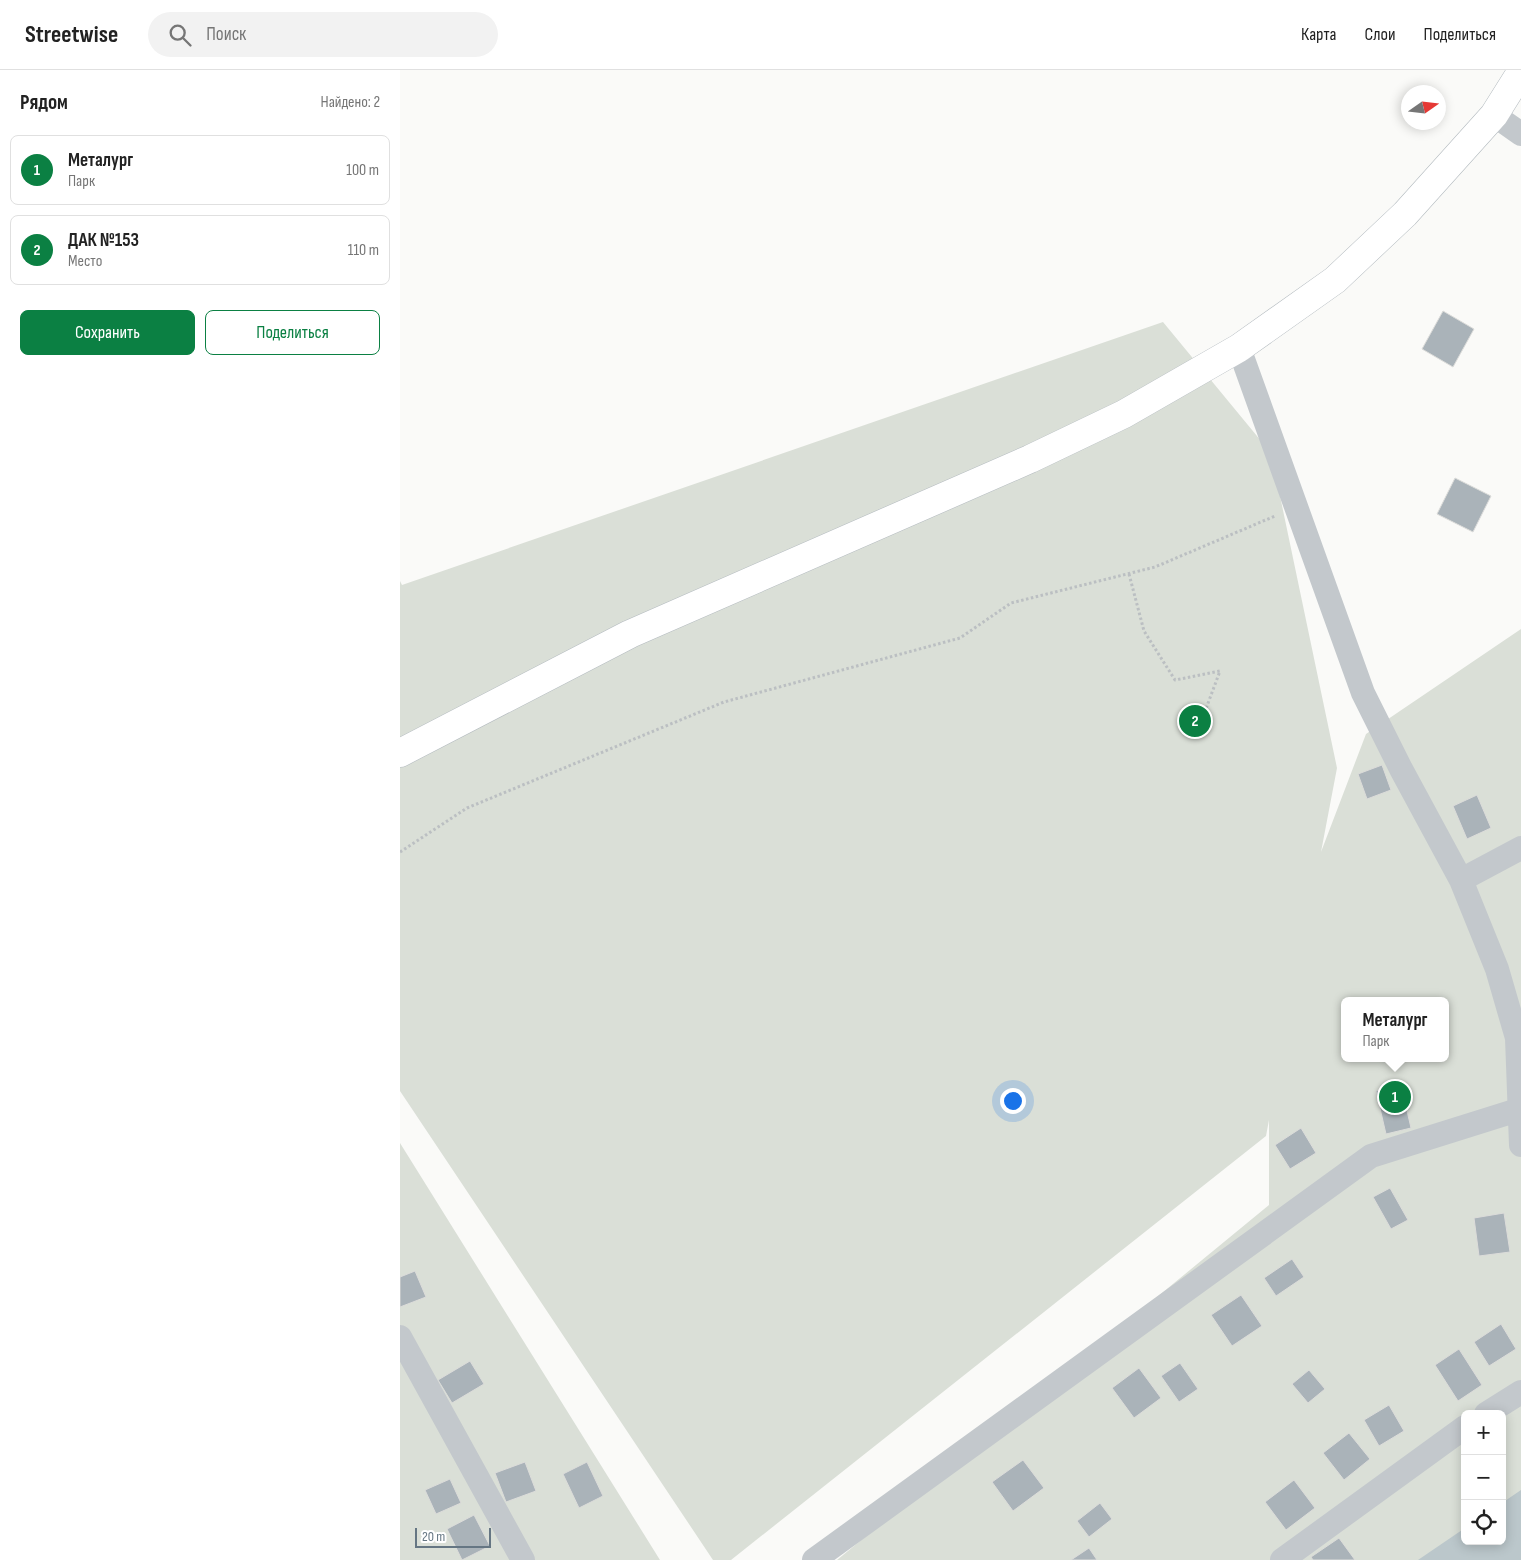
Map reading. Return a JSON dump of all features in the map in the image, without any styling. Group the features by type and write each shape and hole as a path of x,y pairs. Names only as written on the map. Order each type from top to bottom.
{"main road":[{"path":"400,753 630,634 1030,459 1124,414 1239,348 1342,273 1405,214 1494,115 1521,72"}],"street":[{"path":"1494,115 1521,134"},
{"path":"1239,348 1363,693 1401,769 1461,880 1497,970 1516,1038 1521,1145"},
{"path":"1461,880 1521,848"},
{"path":"814,1560 1371,1156 1520,1109"},
{"path":"400,1337 523,1560"},
{"path":"1492,1410 1521,1392"},
{"path":"1282,1560 1461,1430"}],"path":[{"path":"400,852 467,808 724,702 960,638 1011,603 1155,567 1296,507"},
{"path":"1128,574 1144,630 1176,680 1220,671 1204,714"}],"shaded area":[{"path":"1163,322 1271,453 1337,768 1321,852 1366,734 1521,629 1521,1560 837,1560 1269,1205 1269,1120 1266,1136 731,1560 713,1560 400,1091 400,581 402,585"},
{"path":"400,1143 660,1560 400,1560"},
{"path":"1521,1490 1521,1560 1418,1560 1461,1531 1461,1545 1506,1545 1506,1500"}],"building":[{"path":"1443,311 1474,329 1453,367 1422,349"},
{"path":"1455,478 1491,496 1473,532 1437,514"},
{"path":"1382,765 1391,790 1367,799 1358,774"},
{"path":"1477,795 1491,828 1467,839 1453,806"},
{"path":"1401,1085 1411,1128 1386,1134 1376,1091"},
{"path":"1301,1128 1316,1153 1290,1169 1275,1145"},
{"path":"1390,1188 1408,1220 1391,1229 1373,1197"},
{"path":"1504,1213 1510,1252 1479,1256 1474,1218"},
{"path":"1292,1259 1304,1277 1276,1296 1264,1278"},
{"path":"415,1271 426,1297 400,1307 400,1277"},
{"path":"1241,1295 1262,1326 1232,1346 1211,1315"},
{"path":"1501,1324 1516,1349 1489,1366 1474,1342"},
{"path":"1459,1349 1482,1385 1458,1401 1435,1365"},
{"path":"470,1361 484,1384 452,1403 438,1380"},
{"path":"1180,1363 1198,1389 1179,1402 1161,1376"},
{"path":"1139,1368 1161,1398 1134,1418 1112,1388"},
{"path":"1309,1370 1325,1389 1308,1403 1292,1384"},
{"path":"1389,1405 1404,1431 1379,1446 1364,1420"},
{"path":"1349,1433 1370,1459 1344,1480 1323,1453"},
{"path":"1023,1460 1044,1488 1013,1511 992,1482"},
{"path":"525,1462 536,1491 506,1502 495,1473"},
{"path":"587,1462 603,1496 579,1508 563,1474"},
{"path":"450,1479 461,1503 436,1514 425,1490"},
{"path":"1294,1480 1315,1508 1286,1530 1265,1502"},
{"path":"1100,1503 1112,1519 1089,1537 1077,1521"},
{"path":"474,1515 490,1546 462,1560 447,1529"},
{"path":"1339,1538 1355,1560 1313,1560 1311,1557"},
{"path":"1089,1548 1097,1560 1071,1560"}],"place":[{"name":"ДАК №153","path":"1195,721"},
{"name":"Металург","path":"1395,1097"}]}
